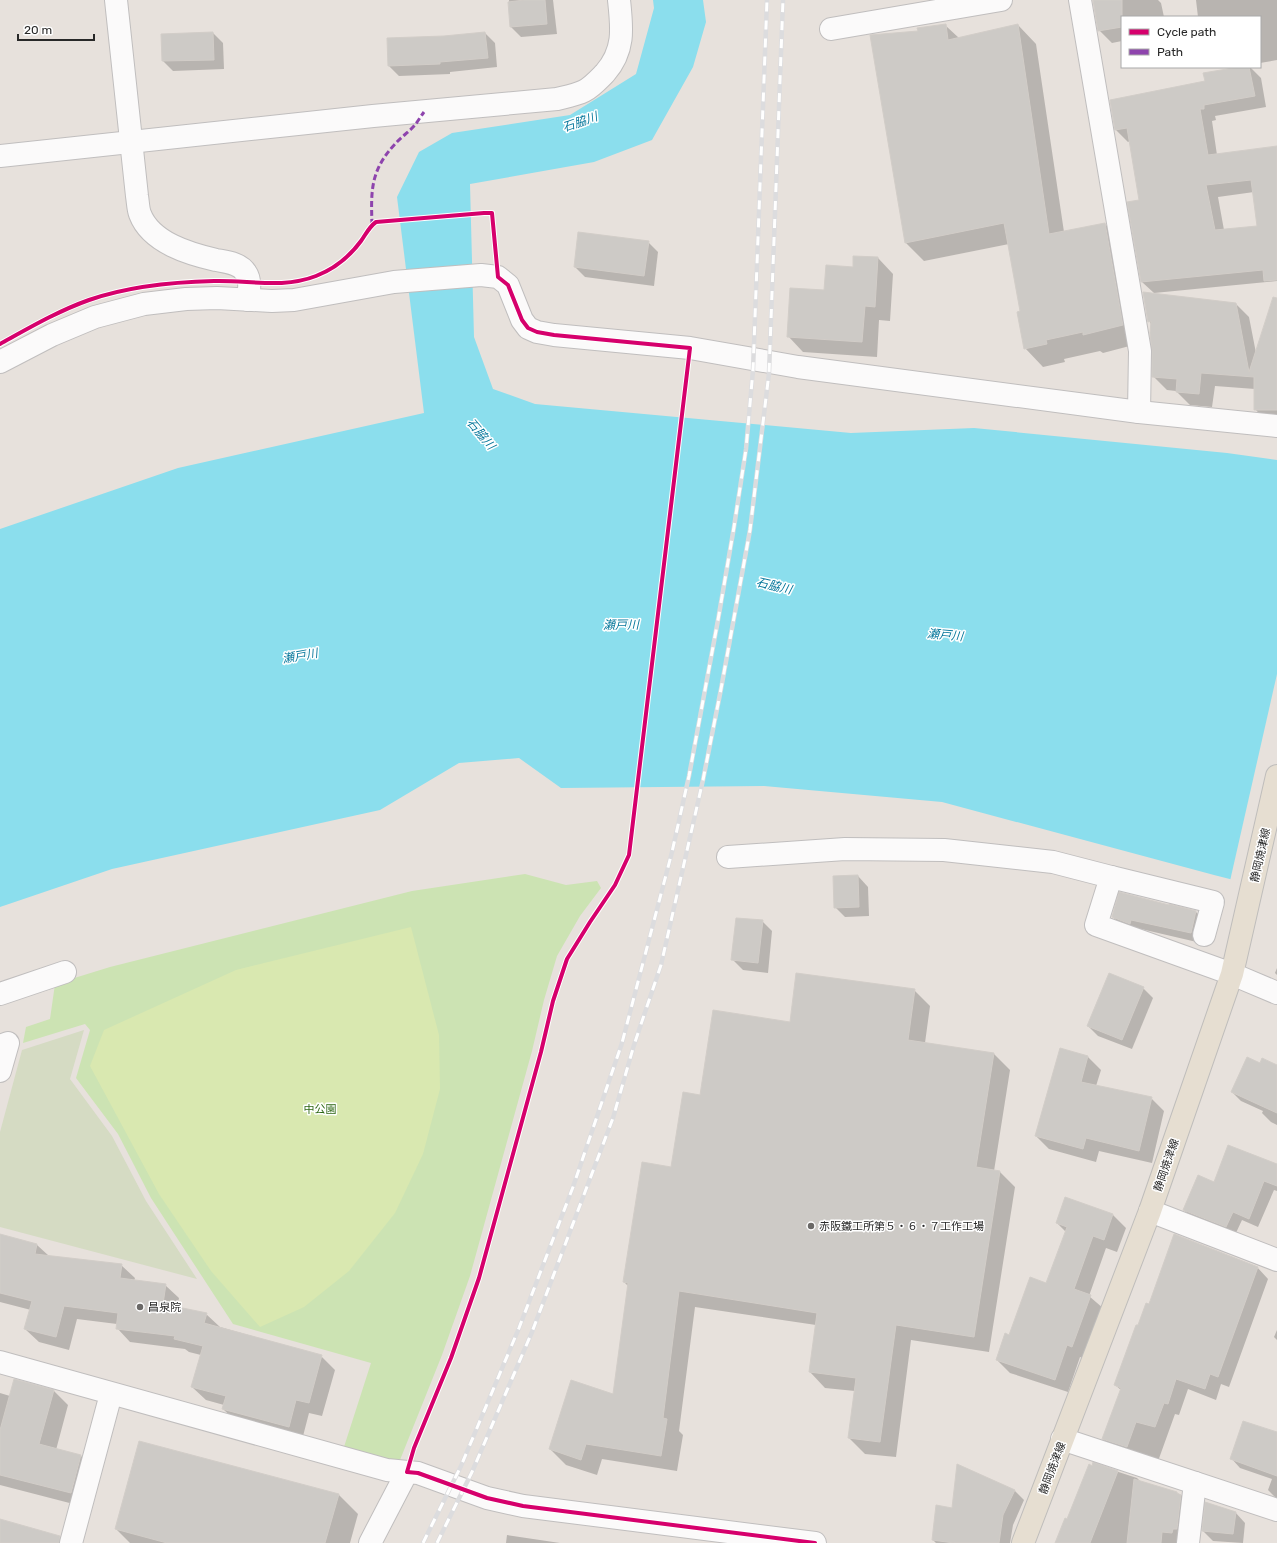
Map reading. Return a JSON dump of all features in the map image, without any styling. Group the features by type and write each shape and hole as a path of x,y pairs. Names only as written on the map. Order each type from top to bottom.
{"main road":[{"name":"静岡焼津線","path":"1023,1543 1150,1211 1232,974 1277,776"}],"street":[{"path":"116,0 136,196 140,214 149,229 163,240 178,248 203,257 241,267 247,274 249,282 248,300"},
{"path":"0,156 373,116 557,99 584,91 600,79 613,64 620,46 622,27 619,0"},
{"path":"831,29 1000,0"},
{"path":"1080,0 1140,351 1138,412"},
{"path":"0,362 52,335 95,317 144,304 186,299 272,301 294,300 394,282 481,275 498,277 508,285 522,320 528,328 537,332 554,335 690,348 798,366 1138,412 1277,426"},
{"path":"728,857 845,848 944,850 1053,862 1212,902 1204,935"},
{"path":"1111,877 1096,925 1232,974 1277,993"},
{"path":"0,994 65,972"},
{"path":"0,1046 8,1043 0,1071"},
{"path":"1150,1211 1277,1260"},
{"path":"0,1362 387,1470 418,1473 487,1498 523,1506 815,1543"},
{"path":"71,1543 111,1394"},
{"path":"1062,1439 1277,1510"},
{"path":"370,1543 407,1472"},
{"path":"1188,1543 1196,1483"}],"green space":[{"name":"中公園","path":"525,874 566,885 597,881 601,888 580,916 557,956 470,1276 442,1355 398,1465 343,1450 371,1363 233,1324 151,1198 118,1134 76,1078 90,1030 85,1024 23,1043 26,1027 50,1019 55,984 110,967 412,891"},
{"path":"411,927 439,1035 440,1089 423,1154 395,1213 349,1271 304,1307 260,1327 211,1271 159,1194 90,1066 104,1030 236,970"},
{"path":"84,1030 70,1079 112,1136 146,1201 197,1279 0,1227 0,1132 22,1050"}],"water":[{"path":"653,0 703,0 706,22 693,67 652,140 594,162 470,184 474,337 493,389 535,404 851,433 974,428 1227,453 1277,460 1277,891 942,802 764,786 561,788 519,758 459,763 380,810 112,869 0,907 0,529 178,468 424,413 397,197 419,152 452,133 570,115 636,74 654,8"}],"pier":[{"path":"1277,674 1277,893 1230,881"}],"building":[{"path":"545,0 547,24 510,27 508,2"},
{"path":"1093,0 1122,0 1121,27 1098,31"},
{"path":"946,24 948,40 1018,24 1049,234 1105,223 1123,325 1083,335 1083,332 1046,340 1047,344 1024,349 1017,312 1020,311 1004,223 905,243 870,35 918,31 917,28"},
{"path":"213,32 214,60 162,61 161,34"},
{"path":"485,32 488,58 440,62 440,64 388,66 387,38 444,36"},
{"path":"1233,68 1249,68 1255,96 1204,105 1204,109 1200,109 1208,155 1277,146 1277,280 1264,281 1263,270 1141,282 1127,202 1139,200 1127,128 1115,130 1110,100 1205,81 1203,73","holes":["1251,180 1257,226 1215,230 1206,185"]},
{"path":"578,232 649,241 644,276 574,267"},
{"path":"853,256 878,257 875,307 865,306 862,342 787,337 790,288 824,290 826,265 853,267"},
{"path":"1143,292 1236,303 1249,372 1273,297 1277,298 1277,410 1254,410 1254,377 1201,373 1199,394 1176,392 1177,379 1152,377 1150,333 1151,321 1148,322"},
{"path":"858,875 859,907 834,908 833,876"},
{"path":"1119,892 1196,911 1191,933 1131,920 1130,924 1112,917"},
{"path":"736,918 763,920 758,963 731,960"},
{"path":"796,973 915,989 908,1040 994,1053 976,1167 1000,1171 974,1337 896,1325 880,1442 848,1438 856,1378 809,1372 817,1313 679,1291 663,1418 667,1419 661,1456 586,1444 581,1460 549,1449 571,1380 613,1394 628,1283 623,1282 642,1162 671,1167 683,1092 700,1095 713,1010 790,1022"},
{"path":"1109,973 1144,987 1122,1040 1087,1026"},
{"path":"1060,1048 1088,1056 1081,1082 1152,1097 1139,1151 1086,1138 1083,1149 1035,1136"},
{"path":"1247,1057 1260,1063 1262,1058 1277,1065 1277,1113 1231,1092"},
{"path":"1228,1145 1277,1164 1277,1186 1264,1181 1249,1219 1233,1212 1226,1227 1183,1210 1198,1175 1214,1182"},
{"path":"1065,1197 1113,1214 1104,1240 1093,1236 1074,1289 1091,1295 1072,1347 1067,1345 1055,1380 996,1360 1005,1333 1009,1335 1030,1277 1046,1283 1067,1227 1056,1223"},
{"path":"0,1234 37,1244 35,1254 122,1264 120,1278 166,1284 163,1304 207,1313 204,1323 322,1355 309,1403 296,1400 289,1427 222,1409 226,1396 191,1387 203,1346 174,1339 175,1336 116,1329 118,1313 64,1306 56,1337 24,1329 32,1301 0,1293"},
{"path":"1174,1234 1258,1267 1218,1377 1210,1374 1205,1389 1176,1379 1168,1404 1164,1403 1155,1427 1136,1422 1127,1447 1102,1439 1121,1388 1114,1385 1136,1325 1138,1325 1146,1303 1149,1304"},
{"path":"14,1379 54,1390 39,1444 81,1455 71,1493 0,1475 0,1430"},
{"path":"1243,1421 1277,1432 1277,1476 1230,1459"},
{"path":"139,1441 339,1494 325,1543 167,1543 115,1529"},
{"path":"1093,1462 1118,1471 1090,1543 1055,1543 1065,1518 1067,1519 1089,1464 1092,1466"},
{"path":"957,1464 1015,1490 1003,1515 999,1543 954,1543 932,1540 936,1505 952,1508"},
{"path":"1134,1479 1177,1492 1181,1495 1177,1529 1173,1529 1172,1533 1162,1532 1161,1543 1127,1543"},
{"path":"1205,1502 1236,1512 1233,1534 1202,1531"},
{"path":"0,1519 60,1536 59,1543 0,1543"}],"railway":[{"path":"423,1543 461,1466 519,1328 573,1187 622,1043 672,852 689,776 718,620 746,449 753,370 767,0"},
{"path":"437,1543 472,1472 532,1332 613,1118 634,1045 661,965 703,780 750,530 769,373 783,0"}],"marked path":[{"path":"372,225 372,192 376,173 387,154 415,125 424,112"}],"cycle path":[{"path":"0,344 66,309 89,300 120,291 167,284 198,282 227,281 278,283 304,280 329,270 347,257 357,247 369,228 376,222 492,213 498,277 508,285 522,320 528,328 537,332 554,335 690,348 629,855 615,885 567,959 553,1001 541,1052 479,1278 451,1358 414,1448 407,1472 418,1473 487,1498 523,1506 815,1543"}],"place":[{"name":"赤阪鐵工所第５・６・７工作工場","path":"811,1226"},
{"name":"昌泉院","path":"140,1307"}],"water label":[{"name":"石脇川","path":"580,122"},
{"name":"石脇川","path":"481,434"},
{"name":"石脇川","path":"774,586"},
{"name":"瀬戸川","path":"621,625"},
{"name":"瀬戸川","path":"945,635"},
{"name":"瀬戸川","path":"300,656"}]}
